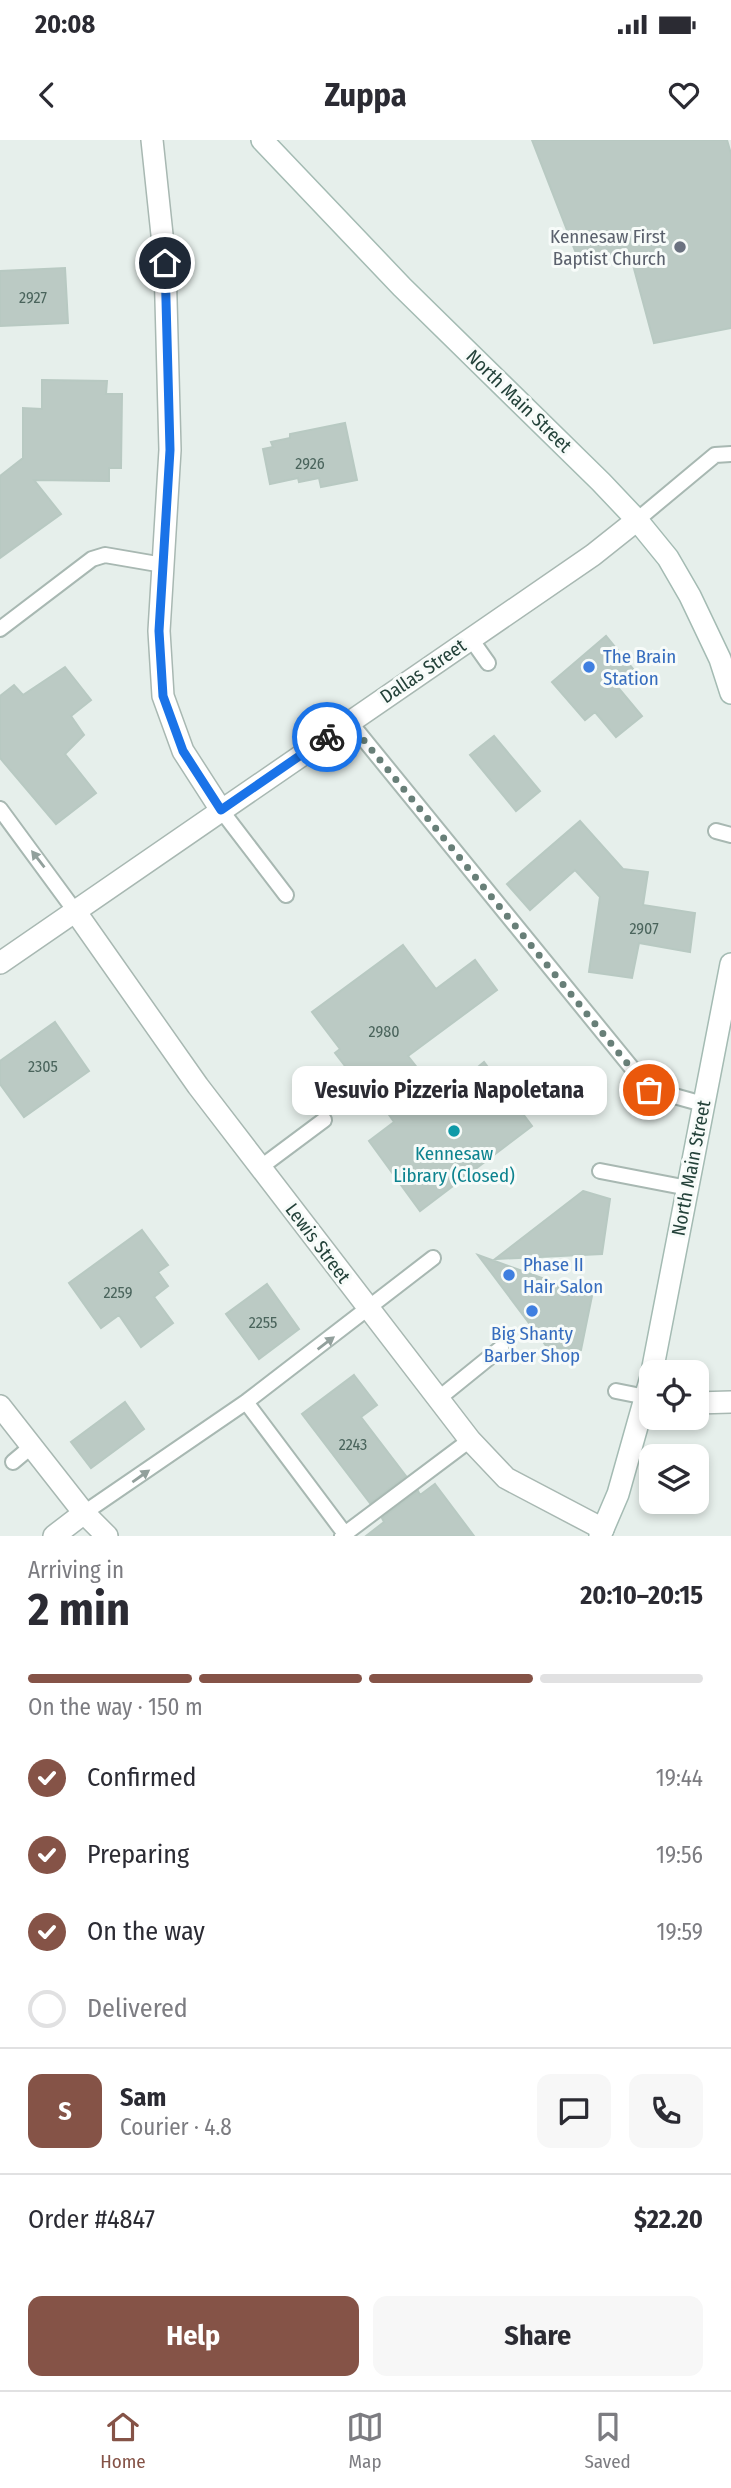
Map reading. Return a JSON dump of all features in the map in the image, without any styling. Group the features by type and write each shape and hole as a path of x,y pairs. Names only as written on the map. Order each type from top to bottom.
{"street":[{"path":"152,140 165,263 169,397 170,450 159,631 163,696 183,751 221,810"},
{"name":"North Main Street","path":"262,140 402,287 637,520 668,558 696,606 720,659 731,693"},
{"name":"Dallas Street","path":"0,963 593,555 637,520"},
{"name":"Lewis Street","path":"75,911 198,1086 470,1440 506,1478 602,1532"},
{"name":"North Main Street","path":"655,1360 731,964"},
{"path":"709,1403 731,1402"},
{"path":"0,1406 84,1513 107,1536"},
{"name":"North Main Street","path":"602,1532 618,1494 639,1423"},
{"path":"54,1536 84,1513"}],"lane":[{"path":"637,520 715,455 731,454"},
{"path":"0,629 92,559 104,555 163,565"},
{"path":"471,639 488,663"},
{"path":"349,722 649,1090 703,1104"},
{"path":"0,809 75,911"},
{"path":"221,810 286,895"},
{"path":"716,831 731,835"},
{"path":"261,1167 324,1120"},
{"path":"600,1171 688,1188"},
{"path":"84,1513 246,1402 433,1258"},
{"path":"438,1399 501,1348"},
{"path":"616,1391 639,1388"},
{"path":"246,1402 344,1535 470,1440"},
{"path":"13,1462 32,1446"}],"building":[{"name":"Kennesaw First Baptist Church","path":"532,140 727,140 731,154 731,328 654,343 629,250 579,261"},
{"path":"65,268 68,323 0,326 0,271"},
{"path":"42,380 107,381 106,394 122,394 121,468 109,468 109,481 34,480 61,514 0,558 0,476 23,458 23,408 42,409"},
{"path":"345,423 357,480 321,487 319,478 299,482 298,478 270,484 263,449 273,447 271,442 290,438 290,434"},
{"path":"606,636 634,670 616,685 642,716 616,737 595,712 585,720 552,682"},
{"path":"65,667 91,700 71,716 84,735 65,754 96,793 56,824 0,758 0,696 14,685 23,695"},
{"path":"494,736 540,791 516,811 470,755"},
{"path":"580,821 623,869 648,872 643,905 695,913 690,952 639,943 632,978 589,972 600,897 575,870 530,910 507,884"},
{"path":"403,945 436,989 475,960 497,990 408,1056 441,1098 484,1062 532,1126 420,1211 369,1141 394,1122 364,1079 358,1083 335,1053 340,1049 312,1012"},
{"path":"55,1022 89,1071 24,1117 0,1084 0,1061"},
{"path":"583,1191 610,1199 602,1254 495,1259"},
{"path":"142,1230 168,1265 158,1272 168,1286 154,1297 173,1323 141,1347 119,1315 101,1328 69,1283"},
{"path":"478,1255 592,1296 581,1350 547,1347"},
{"path":"267,1284 299,1329 259,1359 226,1314"},
{"path":"354,1375 377,1405 361,1417 406,1476 370,1503 302,1414"},
{"path":"125,1402 144,1429 91,1468 71,1442"},
{"path":"435,1484 474,1536 366,1536 384,1522 382,1518 418,1491 420,1495"}],"way so far":[{"path":"327,737 349,722 649,1090"}],"place":[{"name":"Kennesaw First Baptist Church","path":"680,247"},
{"name":"The Brain Station","path":"589,667"},
{"name":"Vesuvio Pizzeria Napoletana","path":"649,1090"},
{"name":"Kennesaw Library (Closed)","path":"454,1131"},
{"name":"Phase II Hair Salon","path":"509,1275"},
{"name":"Big Shanty Barber Shop","path":"532,1311"}],"route":[{"path":"165,263 170,450 159,631 163,696 183,751 221,810 327,737"}]}
